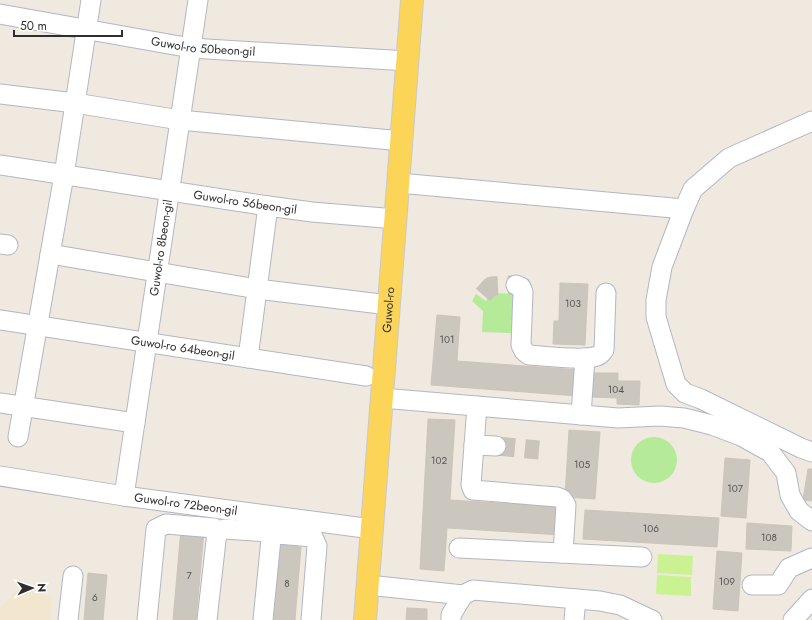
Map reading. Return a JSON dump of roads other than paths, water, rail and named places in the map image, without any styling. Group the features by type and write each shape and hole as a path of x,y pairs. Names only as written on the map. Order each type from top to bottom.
{"main road":[{"name":"Guwol-ro","path":"366,620 412,0"}],"street":[{"path":"18,437 64,175 91,0"},
{"name":"Guwol-ro 8beon-gil","path":"124,496 198,0"},
{"name":"Guwol-ro 50beon-gil","path":"0,14 191,48 408,61"},
{"path":"0,94 75,103 180,120 402,141"},
{"path":"812,121 729,158 693,189 662,267 656,300 656,317 676,384 684,393 701,399 812,452"},
{"name":"Guwol-ro 56beon-gil","path":"0,165 268,206 312,212 396,219"},
{"path":"399,183 684,209"},
{"path":"248,358 268,206"},
{"path":"50,254 257,289 389,305"},
{"path":"516,285 521,287 523,292 521,345 524,351 529,355 585,358 597,357 604,350 606,293"},
{"name":"Guwol-ro 64beon-gil","path":"0,320 366,376"},
{"path":"581,415 585,358"},
{"path":"382,398 618,418 660,416 684,418 712,425 741,436 770,452 786,473 790,495 799,511 812,521"},
{"path":"0,403 135,423"},
{"path":"477,406 471,485 473,490 557,497 562,499 566,505 563,553"},
{"path":"474,445 496,446"},
{"path":"786,473 812,452"},
{"name":"Guwol-ro 72beon-gil","path":"0,476 124,496 372,529"},
{"path":"147,620 156,529 166,524 214,528 217,532"},
{"path":"217,532 225,529 267,532 271,539 263,620"},
{"path":"207,620 217,532"},
{"path":"271,539 277,534 313,537 317,546 311,620"},
{"path":"459,548 642,557"},
{"path":"752,585 778,584 789,568 812,558"},
{"path":"68,620 73,576"},
{"path":"368,585 464,595"},
{"path":"450,620 451,615 464,595 473,590 576,599 620,605 652,620"},
{"path":"574,620 576,599"},
{"path":"793,620 812,599"}],"tunnel":[{"path":"483,295 491,286 516,285"},
{"path":"496,446 539,450"}]}
